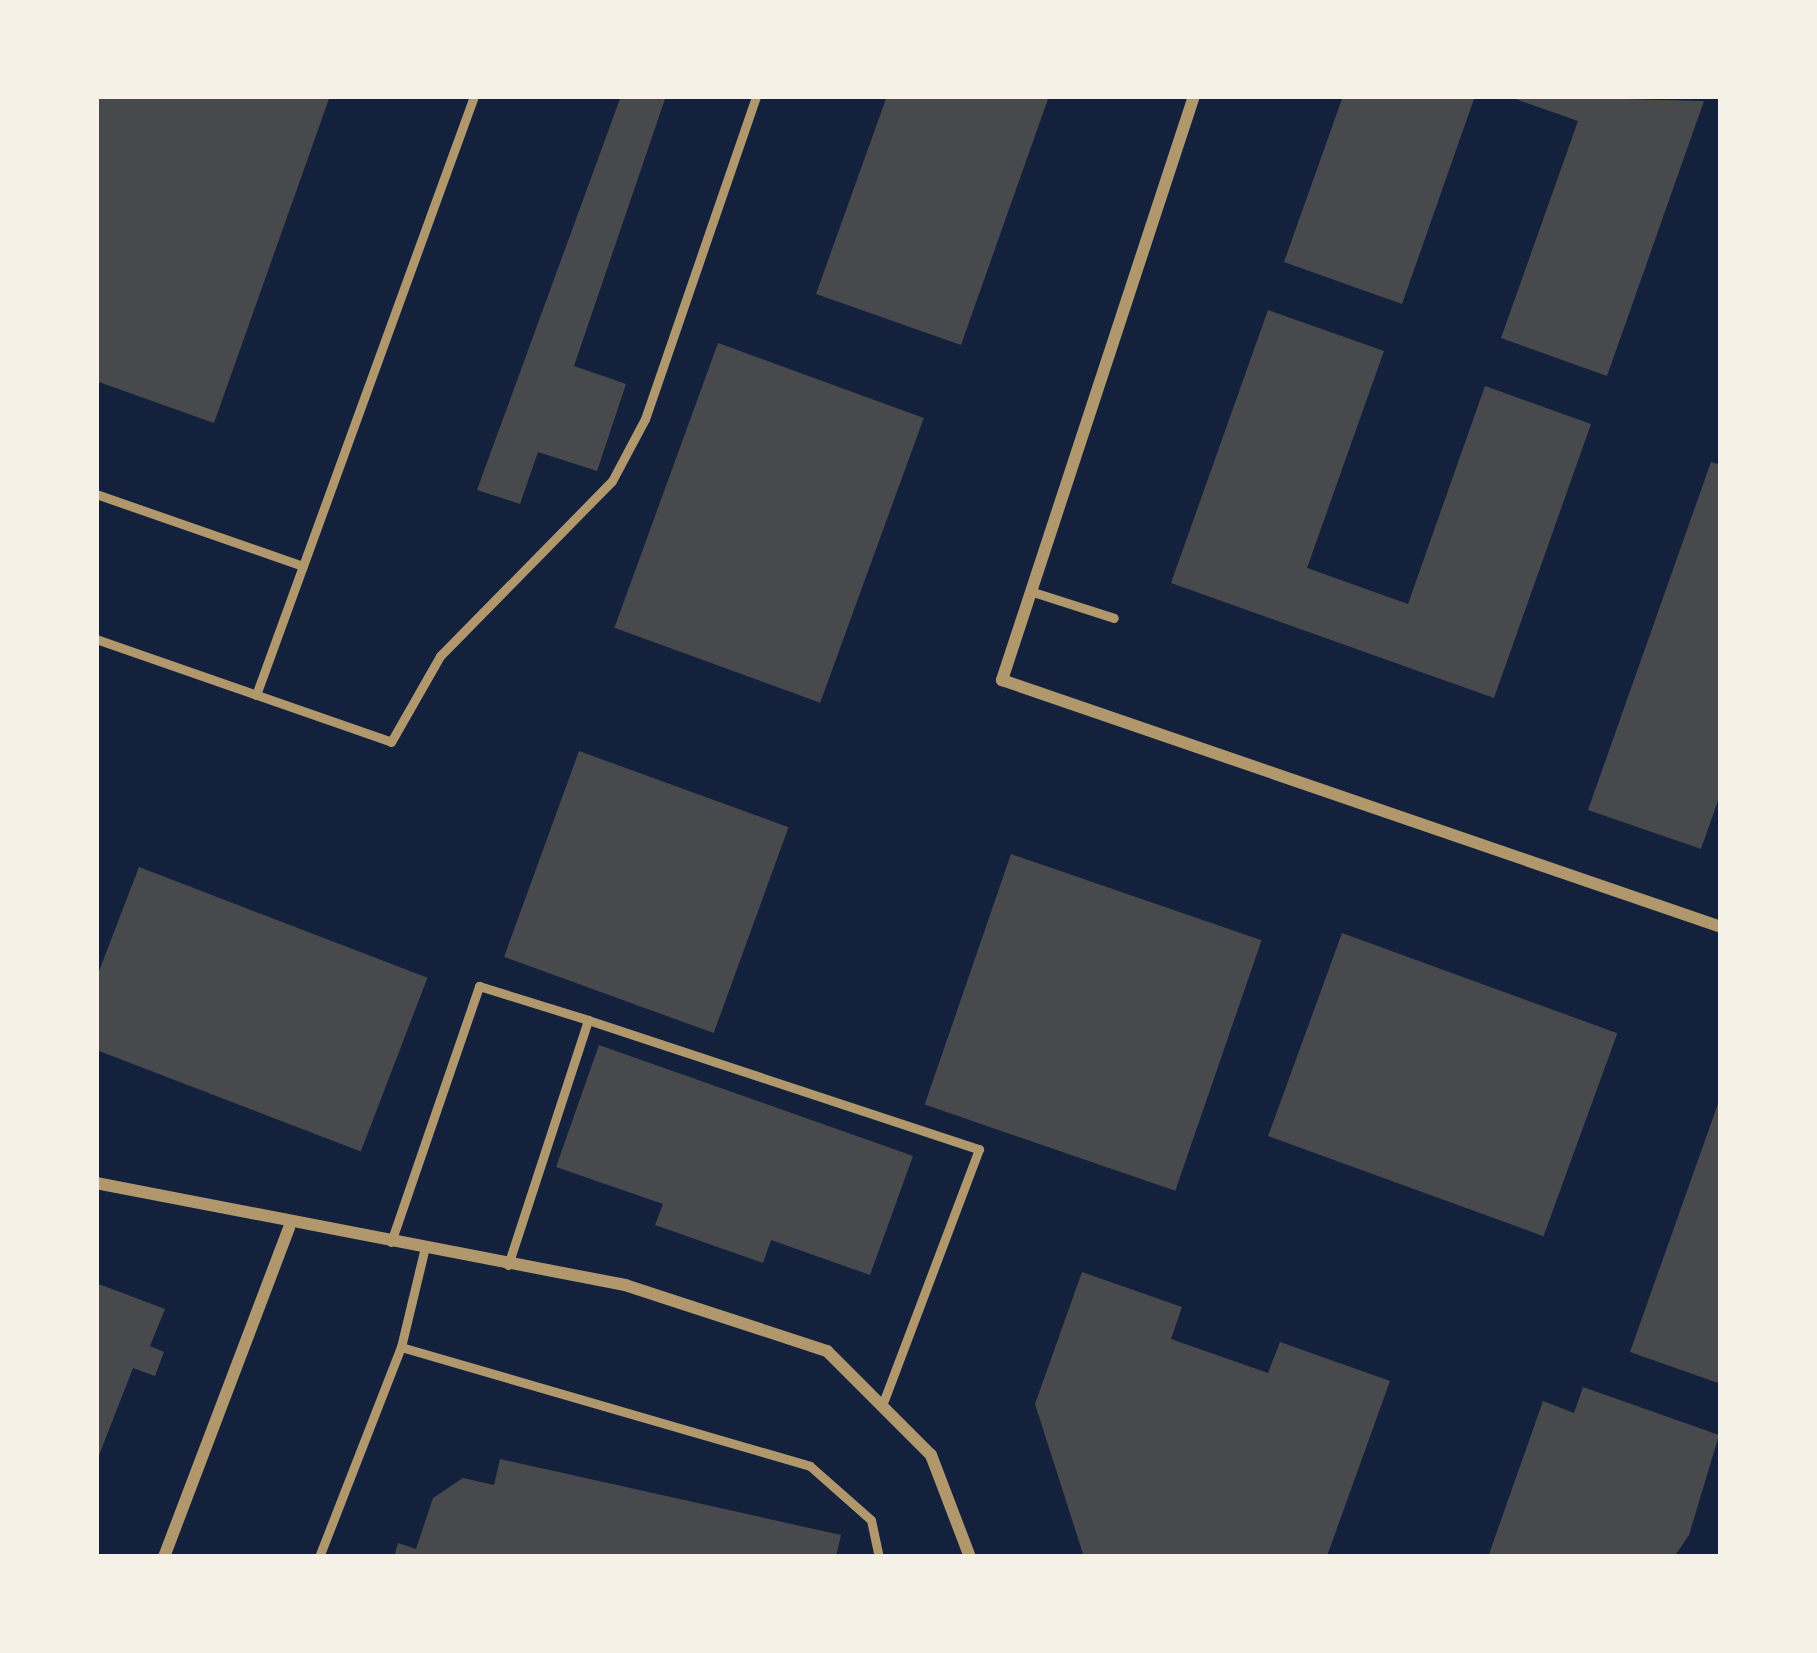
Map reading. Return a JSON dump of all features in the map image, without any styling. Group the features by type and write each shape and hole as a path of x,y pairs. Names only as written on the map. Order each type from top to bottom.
{"street":[{"path":"1194,96 1002,680 1721,927"},
{"path":"96,1184 289,1228 626,1285 827,1352 884,1400 931,1454 970,1557"},
{"path":"164,1557 289,1228"}],"lane":[{"path":"256,695 474,96"},
{"path":"96,639 391,742 440,656 612,481 645,419 755,96"},
{"path":"96,494 303,566"},
{"path":"1030,591 1114,618"},
{"path":"390,1245 479,986 979,1149 884,1400"},
{"path":"508,1265 587,1020"},
{"path":"319,1557 401,1347 424,1251"},
{"path":"401,1347 810,1466 871,1520 880,1557"}],"building":[{"path":"96,96 330,96 214,423 96,381"},
{"path":"621,96 666,96 574,366 626,384 597,471 538,452 520,504 477,490"},
{"path":"887,96 1049,96 961,345 816,294"},
{"path":"1343,96 1475,96 1402,304 1284,262"},
{"path":"1507,96 1704,101 1607,376 1501,338 1578,121"},
{"path":"1268,310 1384,351 1307,568 1408,604 1485,386 1591,424 1494,698 1171,583"},
{"path":"718,343 924,418 820,703 614,628"},
{"path":"1711,462 1721,465 1721,792 1701,849 1588,810"},
{"path":"579,751 789,827 714,1033 504,957"},
{"path":"1011,854 1262,940 1175,1191 925,1105"},
{"path":"139,867 427,978 361,1151 96,1050 96,979"},
{"path":"1342,933 1617,1033 1543,1236 1268,1136"},
{"path":"599,1045 913,1156 870,1275 771,1240 763,1263 655,1225 663,1204 556,1167"},
{"path":"1721,1098 1721,1384 1630,1352"},
{"path":"1082,1272 1182,1307 1171,1339 1268,1373 1280,1342 1390,1381 1327,1556 1084,1557 1035,1404"},
{"path":"96,1283 165,1309 150,1346 164,1352 155,1376 133,1368 96,1463"},
{"path":"1583,1387 1719,1435 1689,1535 1674,1557 1488,1557 1543,1401 1574,1413"},
{"path":"500,1459 841,1535 836,1557 394,1557 398,1543 416,1549 433,1498 463,1478 494,1485"}]}
